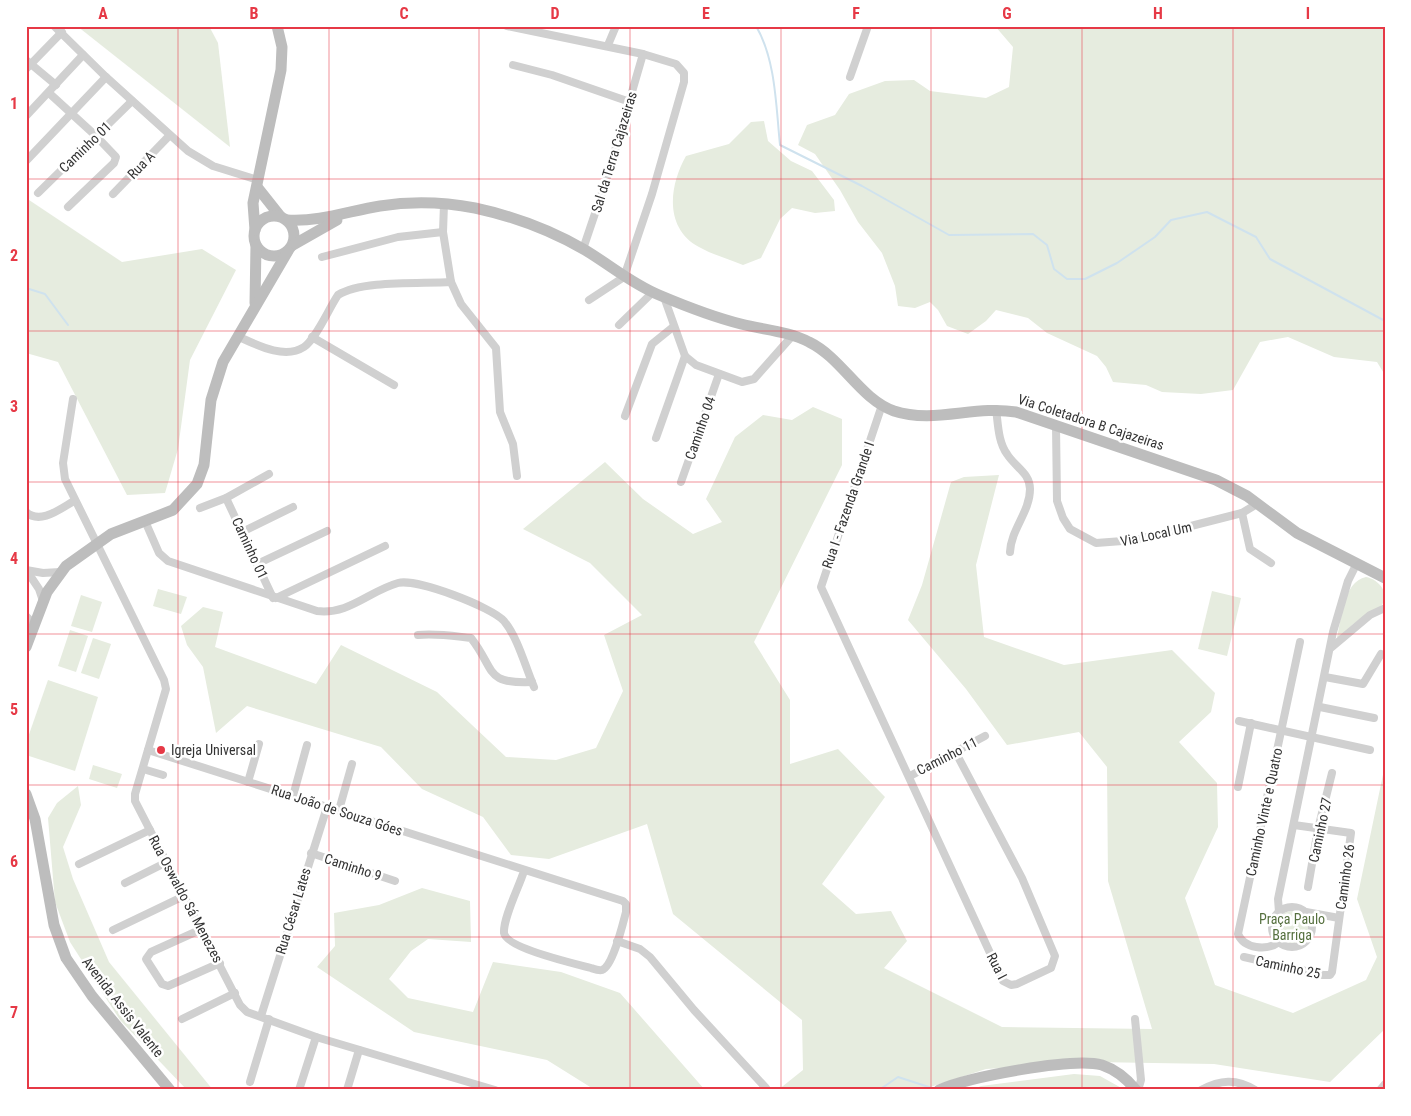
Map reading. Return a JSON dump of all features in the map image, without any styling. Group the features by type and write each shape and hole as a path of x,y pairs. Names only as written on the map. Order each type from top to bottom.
{"main road":[{"path":"254,307 256,245 252,208 281,70 282,48 276,26"},
{"path":"26,647 43,601 60,572 95,543 111,534 173,510 191,493 201,476 211,400 223,362 254,307 291,248 294,232 258,183"},
{"name":"Via Coletadora B Cajazeiras","path":"284,218 313,220 396,204 444,204 493,212 583,249 624,276 659,295 740,324 793,335 819,348 882,406 906,414 920,415 996,409 1016,412 1222,482 1258,504 1297,533 1385,579"},
{"name":"Via Coletadora B Cajazeiras","path":"291,248 351,213"},
{"path":"255,230 262,220 267,217 284,218"},
{"path":"256,245 260,251 274,257 291,248"},
{"name":"Avenida Assis Valente","path":"26,794 35,819 54,925 66,958 92,996 170,1090"},
{"path":"939,1090 959,1082 994,1074 1091,1063 1112,1069 1126,1078 1137,1090"}],"street":[{"path":"54,26 169,136 213,166 258,183"},
{"path":"507,26 608,45 643,54 676,64 684,73 684,82 652,194 624,276 589,300"},
{"path":"608,45 616,26"},
{"path":"850,77 868,26"},
{"path":"56,85 28,64 62,32"},
{"name":"Sal da Terra Cajazeiras","path":"583,249 630,102 643,54"},
{"path":"26,116 83,55"},
{"path":"513,65 552,75 630,102"},
{"path":"26,161 106,77"},
{"path":"49,93 112,151 116,160 68,207"},
{"name":"Caminho 01","path":"38,193 132,101"},
{"name":"Rua A","path":"113,194 169,136"},
{"path":"444,204 444,232 451,282 464,309 496,348 500,412 513,444 517,476"},
{"path":"322,258 398,237 444,232"},
{"path":"237,336 266,348 282,350 304,347 335,300 345,291 370,286 451,282"},
{"path":"619,325 659,295 685,356 696,365 742,382 754,378 793,335"},
{"path":"625,416 652,344 673,326"},
{"path":"312,337 394,385"},
{"path":"656,438 685,356"},
{"name":"Caminho 04","path":"681,482 719,374"},
{"name":"Rua Oswaldo Sá Menezes","path":"73,399 62,463 65,479 74,501 164,680 166,694 135,794 135,801 235,993 247,1012 316,1037 495,1090"},
{"name":"Rua I - Fazenda Grande I","path":"867,686 822,592 821,583 882,406"},
{"path":"996,409 1001,440 1006,454 1029,480 1030,490 1027,509 1013,534 1010,552"},
{"name":"Via Local Um","path":"1056,426 1058,501 1063,518 1070,530 1096,543 1119,543 1242,513 1258,504"},
{"path":"200,508 226,498 269,474"},
{"name":"Caminho 01","path":"226,498 274,598"},
{"path":"26,512 32,517 39,518 74,501"},
{"path":"242,532 293,507"},
{"path":"1242,513 1250,549 1270,563"},
{"path":"146,521 159,552 168,561 274,598 326,612 346,609 396,583 416,582 496,614 510,630 533,684 504,682 495,677 471,638 451,637 436,633 418,635"},
{"path":"257,564 327,531"},
{"path":"274,598 385,546"},
{"path":"1279,912 1278,899 1320,707 1332,647 1333,632 1348,581 1356,565"},
{"path":"27,571 43,573 60,572"},
{"path":"27,571 39,588 43,601"},
{"path":"1332,647 1370,615 1384,608"},
{"name":"Caminho Vinte e Quatro","path":"1279,942 1269,947 1255,947 1244,943 1238,934 1300,642"},
{"path":"1325,677 1361,684 1365,682 1373,664 1381,654"},
{"name":"Rua I","path":"867,686 1004,981 1011,985 1016,984 1051,968 1055,956 1022,878 956,752"},
{"path":"1320,707 1374,718"},
{"path":"1239,721 1370,750"},
{"path":"1238,787 1251,723"},
{"name":"Caminho 11","path":"910,776 985,736"},
{"path":"248,782 259,744"},
{"path":"293,796 308,745"},
{"name":"Rua João de Souza Góes","path":"148,750 327,806 524,872 622,901 626,904 626,912 608,965 599,970 527,949 507,940 504,936 505,926 524,872"},
{"path":"339,810 352,764"},
{"path":"143,769 162,775"},
{"name":"Caminho 27","path":"1308,887 1318,829 1332,773"},
{"name":"Rua César Lates","path":"261,1016 327,806"},
{"name":"Caminho 26","path":"1294,825 1351,833 1339,918"},
{"path":"79,864 150,830"},
{"name":"Caminho 9","path":"312,853 395,881"},
{"path":"125,883 167,862"},
{"path":"113,930 184,896"},
{"path":"1306,912 1312,928 1305,942 1290,947 1279,942 1272,931 1275,917 1279,912 1290,907 1339,918"},
{"name":"Caminho 25","path":"1244,957 1330,975 1333,967 1339,918"},
{"path":"202,929 148,954 146,959 162,984 172,986 220,963"},
{"path":"617,941 640,949 650,957 694,1010 766,1088"},
{"path":"182,1019 235,993"},
{"path":"1135,1019 1141,1080 1137,1090"},
{"path":"250,1082 270,1020"},
{"path":"299,1090 316,1037"},
{"path":"348,1090 359,1050"},
{"path":"1201,1090 1215,1082 1224,1080 1241,1083 1254,1090"},
{"path":"1380,1090 1385,1084"}],"green space":[{"path":"77,26 209,26 218,43 230,147"},
{"path":"995,26 1385,26 1385,375 1377,362 1334,357 1288,337 1260,342 1233,390 1201,394 1162,392 1146,385 1113,382 1106,367 1097,356 1047,333 1028,318 996,310 986,321 968,334 947,326 938,310 930,302 915,308 898,306 895,286 882,253 858,222 840,190 815,154 798,145 807,125 835,115 849,94 885,81 914,80 930,91 986,98 1009,87 1013,47"},
{"path":"764,121 768,141 791,161 812,171 834,200 835,211 815,213 792,208 780,219 761,258 743,265 704,250 688,239 680,229 675,218 673,193 680,168 686,156 729,144 751,122"},
{"path":"26,198 122,262 202,249 236,270 190,360 178,449 165,493 127,495 58,362 26,353"},
{"path":"813,407 842,419 842,465 754,642 790,700 790,764 838,749 885,797 822,884 856,914 891,911 907,941 884,968 1002,1027 1152,1029 1108,881 1107,767 1079,732 1007,745 966,689 908,620 922,585 951,482 964,477 999,475 976,565 984,637 1064,665 1172,650 1215,693 1211,712 1179,742 1217,783 1218,827 1185,898 1215,985 1293,1013 1366,980 1377,957 1357,899 1385,765 1385,1029 1330,1082 1214,1064 1093,1062 986,1069 921,1090 778,1090 803,1070 802,1020 673,914 647,824 549,859 511,855 483,817 422,789 381,747 247,706 216,733 203,667 187,645 181,626 203,607 223,612 215,647 316,684 341,645 437,692 506,757 556,760 596,748 623,691 604,635 642,615 590,563 523,529 605,462 643,499 693,534 722,522 706,499 735,437 763,415 792,420"},
{"path":"1366,577 1371,578 1383,589 1385,598 1383,603 1379,608 1354,624 1339,638 1337,637 1342,611 1348,593 1358,580"},
{"path":"158,589 187,597 181,614 153,606"},
{"path":"1212,591 1241,598 1227,656 1198,649"},
{"path":"81,595 102,602 92,632 71,626"},
{"path":"70,630 88,636 76,672 58,666"},
{"path":"93,638 111,644 99,679 81,673"},
{"path":"48,680 98,697 75,771 26,755 26,743"},
{"path":"93,765 122,774 117,788 89,779"},
{"path":"78,786 81,805 63,847 73,879 109,962 213,1090 187,1090 120,1020 70,942 55,902 48,818 57,803"},
{"path":"422,888 470,901 471,942 428,939 411,951 389,979 408,998 473,1012 493,962 561,972 620,993 705,1090 595,1090 547,1060 414,1032 317,967 335,946 334,913 379,905"},
{"name":"Praça Paulo Barriga","path":"1292,911 1298,912 1303,916 1307,921 1307,933 1303,938 1298,942 1292,943 1286,942 1281,938 1277,933 1276,927 1277,921 1281,916 1286,912"},
{"path":"1074,1074 1100,1076 1125,1090 971,1090 981,1086"}],"waterway":[{"path":"756,26 768,54 774,84 780,145 862,186 949,235 1033,234 1047,245 1054,269 1067,279 1085,279 1117,263 1155,237 1171,220 1207,212 1256,237 1270,259 1385,321"},
{"path":"26,288 45,294 68,325"},
{"path":"879,1090 898,1077 935,1089"}],"place":[{"name":"Igreja Universal","path":"161,750"}]}
